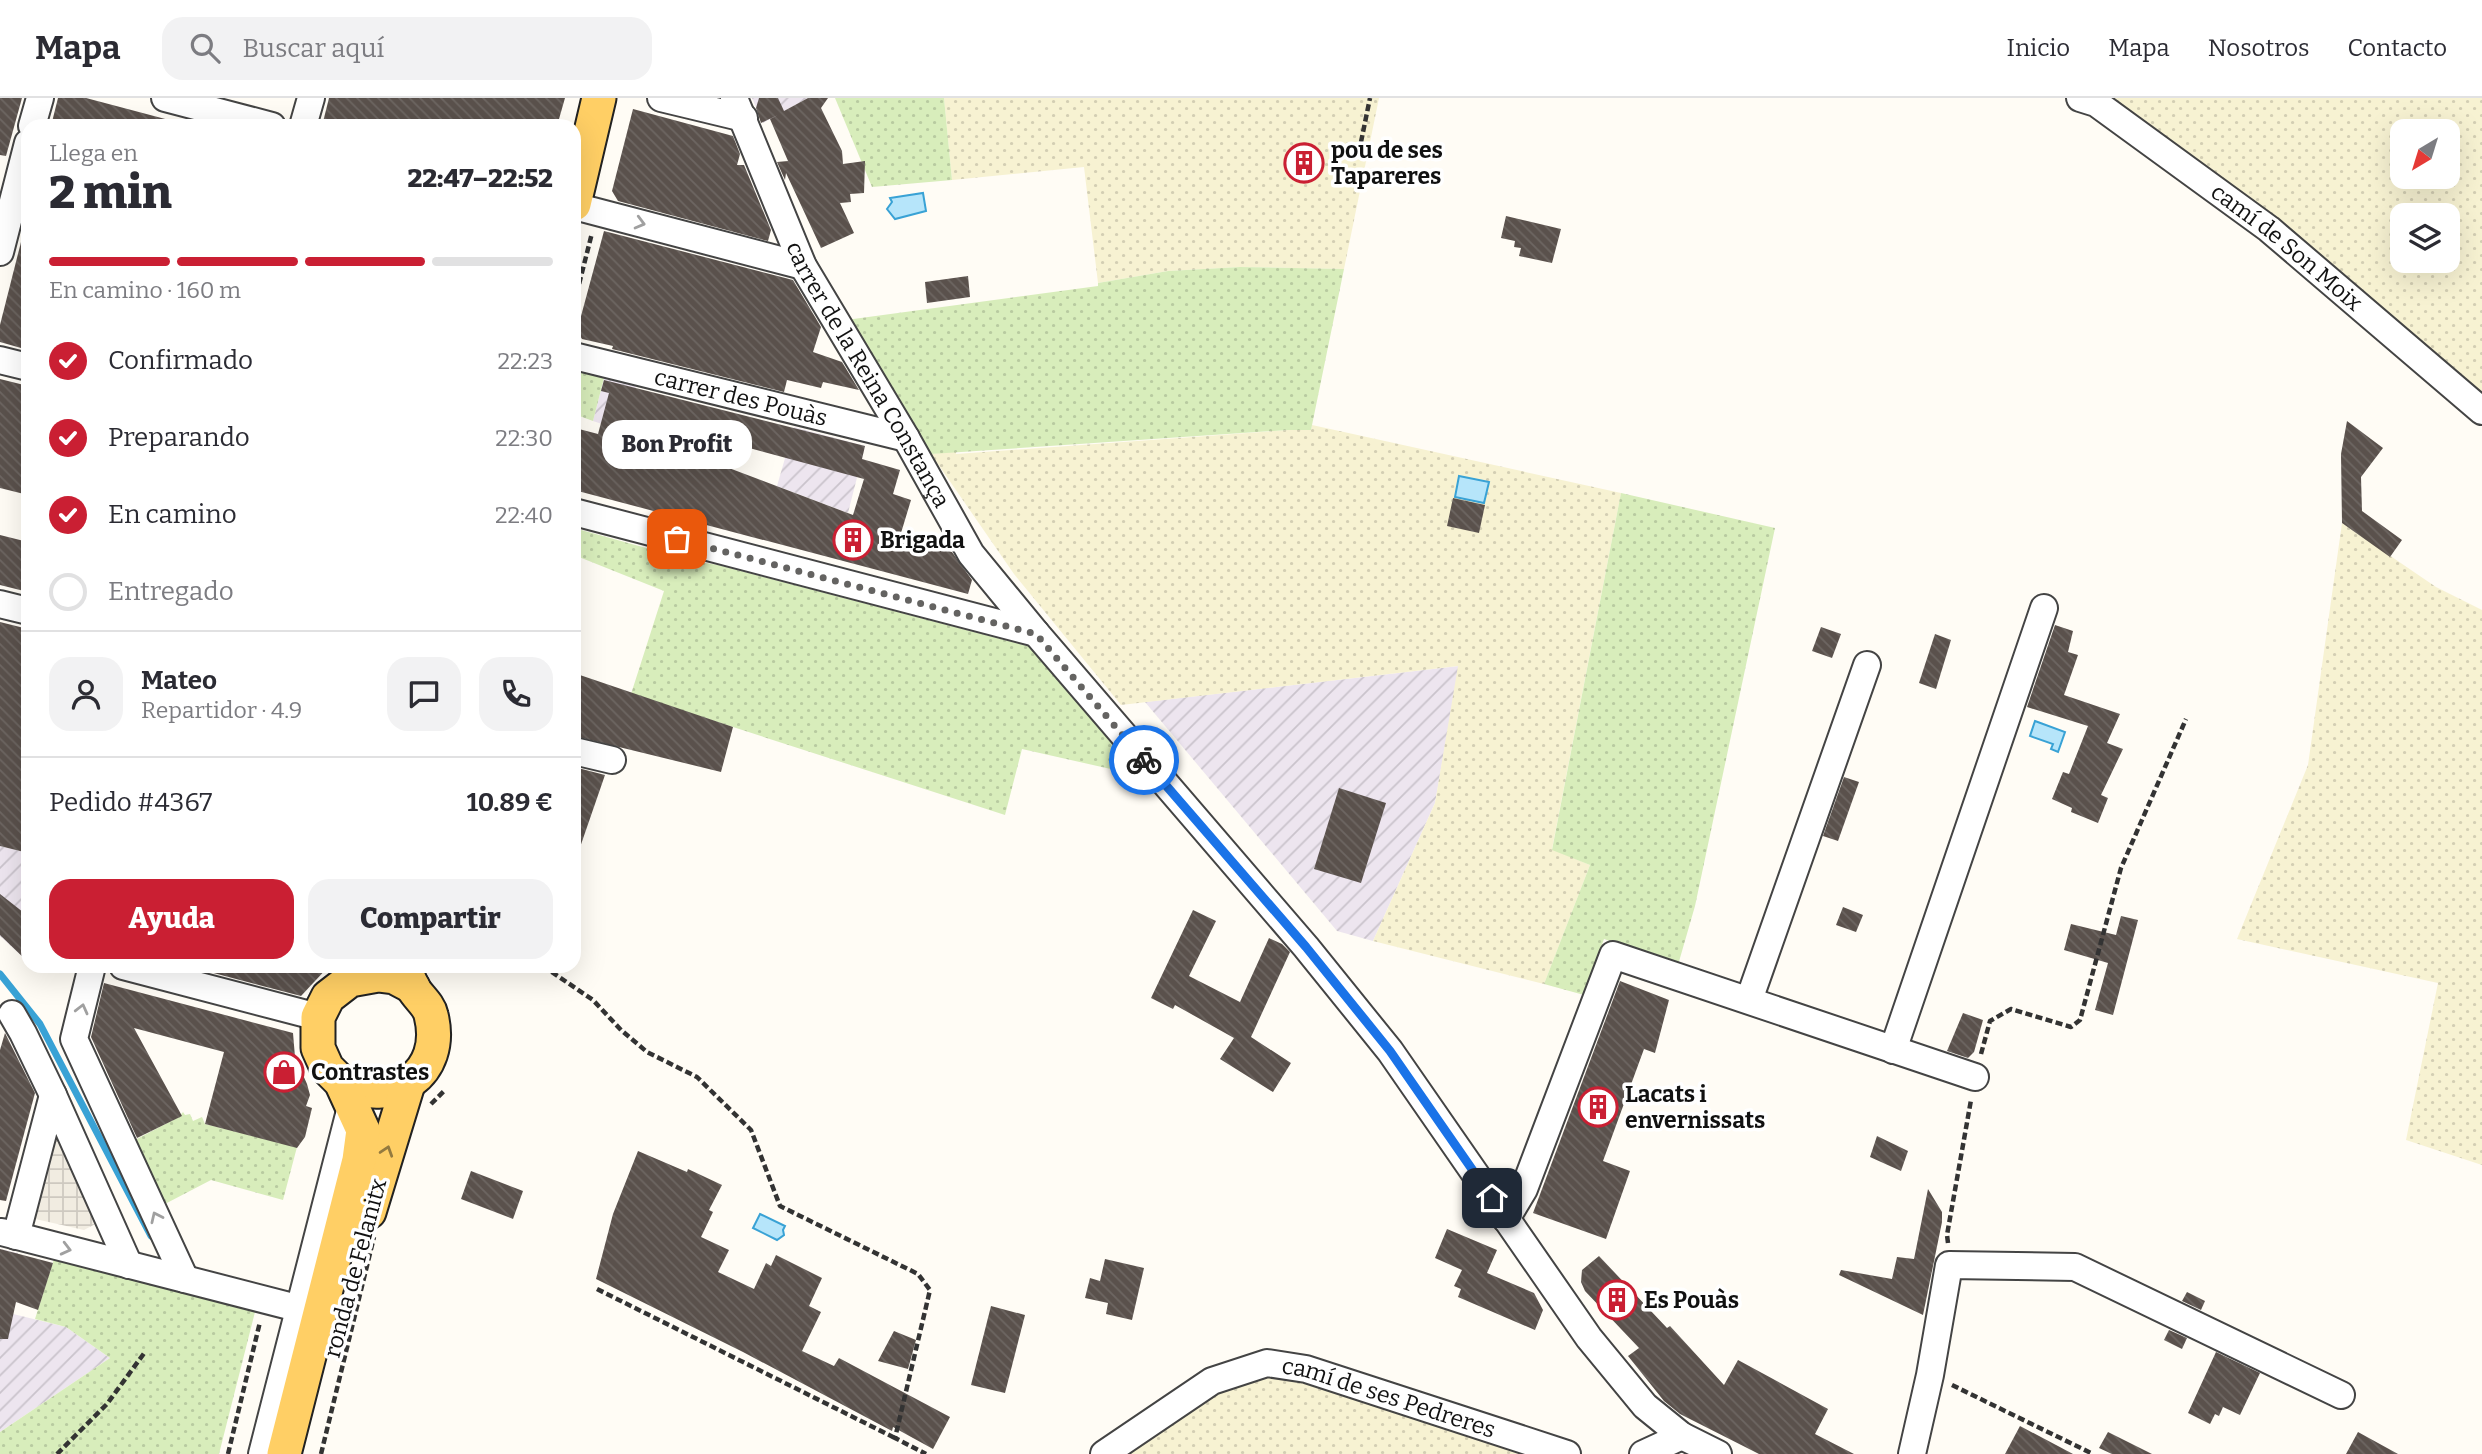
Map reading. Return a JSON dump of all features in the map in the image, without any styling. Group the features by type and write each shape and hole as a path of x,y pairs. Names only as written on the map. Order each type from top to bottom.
{"main road":[{"path":"581,175 599,98"},
{"path":"356,973 408,977 431,1012 435,1038 430,1058 408,1084 387,1092 346,1093 327,1068 318,1048 318,1017 328,998 356,973"},
{"name":"ronda de Felanitx","path":"306,1454 362,1235 408,1084"},
{"name":"ronda de Felanitx","path":"284,1454 359,1160 363,1130 346,1093"}],"street":[{"path":"35,119 40,98"},
{"path":"165,98 245,119"},
{"path":"305,119 311,98"},
{"path":"661,98 739,108"},
{"name":"camí de Son Moix","path":"2080,98 2096,103 2269,229 2482,411"},
{"name":"carrer de la Reina Constança","path":"739,108 803,266 906,438 971,554 1036,634"},
{"path":"0,252 21,164"},
{"path":"581,207 803,266"},
{"name":"carrer des Pouàs","path":"581,358 906,438"},
{"path":"0,360 21,365"},
{"path":"581,514 1036,634 1306,947 1390,1051 1589,1338 1645,1406 1682,1436 1718,1454"},
{"path":"0,604 21,609"},
{"path":"1893,1050 2044,608"},
{"path":"1749,1000 1867,665"},
{"path":"581,753 612,760"},
{"path":"1506,1219 1524,1189 1613,955 1975,1077"},
{"path":"90,973 74,1039 185,1279"},
{"path":"150,973 318,1017"},
{"path":"12,1014 53,1096 129,1265"},
{"path":"262,1454 301,1309 346,1093"},
{"path":"53,1096 8,1234 301,1309"},
{"path":"1912,1454 1930,1375 1949,1265 2075,1267 2340,1395"},
{"name":"camí de ses Pedreres","path":"1104,1454 1212,1381 1267,1363 1306,1369 1567,1454"},
{"path":"1643,1454 1682,1436"}],"path":[{"path":"1361,142 1370,98"},
{"path":"1949,1265 1947,1235 1975,1077 1990,1021 2011,1009 2071,1027 2080,1020 2121,868 2186,719"},
{"path":"552,973 593,1000 621,1030 647,1052 697,1077 751,1130 780,1206 918,1274 930,1290 895,1438"},
{"path":"597,1289 926,1454"},
{"path":"228,1454 265,1299"},
{"path":"57,1454 107,1404 145,1352"},
{"path":"1930,1375 2093,1454"}],"shaded area":[{"path":"752,98 808,98 763,123"},
{"path":"944,98 1379,98 1344,269 1240,267 1168,271 1098,283 1084,167 952,180"},
{"path":"2080,98 2482,98 2482,411"},
{"path":"604,378 636,386 623,431 593,421"},
{"path":"1312,425 1621,493 1552,849 1590,865 1544,984 1373,941 1435,803 1458,666 1121,705 1014,574 931,454 1311,430"},
{"path":"794,427 865,446 848,513 777,486"},
{"path":"2342,523 2436,587 2482,610 2482,1165 2406,1140 2438,983 2237,939 2308,765"},
{"path":"1459,666 1435,803 1373,941 1337,931 1145,702"},
{"path":"0,846 21,851 21,955 0,936"},
{"path":"53,1095 101,1221 84,1230 22,1216"},
{"path":"0,1249 18,1253 1,1311 66,1327 110,1358 0,1432"},
{"path":"1282,1375 1523,1454 1119,1454 1216,1390"}],"green space":[{"path":"835,98 944,98 952,180 872,187"},
{"path":"1240,267 1344,269 1311,430 931,454 846,320 1098,286 1098,283 1168,271"},
{"path":"581,372 604,378 593,421 581,417"},
{"path":"1621,493 1775,528 1695,906 1678,965 1604,939 1584,995 1544,984 1590,865 1552,850"},
{"path":"581,530 1047,651 1155,779 1022,749 1005,815 631,694 664,591 581,558"},
{"path":"183,1112 185,1115 190,1114 193,1121 202,1117 205,1124 297,1147 283,1200 211,1180 163,1205 131,1142 179,1117"},
{"path":"54,1259 256,1308 219,1454 0,1454 0,1432 110,1358 66,1327 35,1319"}],"water":[{"path":"923,193 926,211 895,219 887,209 892,202 890,198"},
{"path":"1459,476 1489,482 1484,503 1455,497"},
{"path":"2035,721 2065,732 2058,752 2051,749 2053,744 2030,736"},
{"path":"760,1214 785,1226 784,1235 777,1240 753,1228"}],"building":[{"path":"0,98 22,98 6,156 0,155"},
{"path":"58,98 86,98 165,119 53,119"},
{"path":"329,98 565,98 559,119 324,119"},
{"path":"759,98 778,98 784,111 808,98 828,98 821,108 842,151 843,164 865,161 864,193 850,194 851,202 840,203 854,233 821,248 786,173 785,180 777,162 788,161 770,119 778,115 761,123 756,108"},
{"path":"633,109 733,136 740,154 737,165 744,165 771,230 768,241 618,201 612,191"},
{"path":"1506,216 1561,229 1552,263 1519,256 1521,248 1514,247 1515,241 1501,238"},
{"path":"604,231 793,280 821,327 813,352 842,362 859,390 823,382 821,388 787,380 784,392 612,349 613,346 582,339 581,316"},
{"path":"21,242 21,348 0,342 0,325"},
{"path":"968,276 970,297 927,303 925,282"},
{"path":"0,379 21,384 21,493 0,488"},
{"path":"604,380 865,446 862,459 900,470 893,494 911,500 901,533 952,552 972,580 968,594 581,492 581,430 598,434 609,393 601,391","holes":["720,440 864,479 853,515 713,462"]},
{"path":"2347,421 2383,448 2361,477 2362,511 2402,540 2390,557 2342,523 2341,454"},
{"path":"1453,498 1485,505 1479,533 1447,526"},
{"path":"0,535 21,540 21,590 0,585"},
{"path":"0,622 21,627 21,851 0,846"},
{"path":"2055,625 2073,631 2068,652 2078,655 2064,695 2120,714 2107,743 2123,749 2101,795 2108,798 2098,823 2071,812 2072,808 2052,799 2063,772 2069,774 2088,726 2027,707"},
{"path":"1821,627 1841,634 1832,658 1812,651"},
{"path":"1935,634 1951,640 1936,689 1919,683"},
{"path":"581,675 733,727 721,772 581,738"},
{"path":"581,769 605,775 581,844"},
{"path":"1844,777 1859,782 1838,841 1823,836"},
{"path":"1339,788 1386,803 1361,883 1314,869"},
{"path":"0,894 21,910 21,955 0,935"},
{"path":"1843,907 1863,915 1856,932 1836,925"},
{"path":"1193,910 1216,921 1189,976 1240,1002 1269,938 1282,944 1290,952 1251,1037 1291,1063 1273,1092 1220,1059 1234,1038 1175,1005 1173,1009 1151,998"},
{"path":"2121,916 2138,920 2113,1015 2095,1010 2108,963 2064,950 2071,924 2116,935"},
{"path":"214,973 322,973 301,996"},
{"name":"Lacats i envernissats","path":"1620,981 1669,1000 1655,1053 1644,1049 1603,1161 1630,1171 1606,1239 1533,1213"},
{"path":"104,983 293,1033 295,1057 310,1095 306,1106 312,1108 305,1137 297,1148 205,1124 224,1052 134,1028 182,1116 137,1138 91,1037"},
{"path":"1963,1013 1983,1020 1974,1052 1968,1058 1947,1051"},
{"path":"5,1033 35,1093 6,1201 0,1200 0,1050"},
{"path":"1877,1136 1908,1151 1901,1171 1870,1157"},
{"path":"638,1151 722,1185 709,1210 713,1212 701,1237 729,1250 718,1272 754,1289 766,1263 771,1266 776,1255 822,1278 809,1306 821,1312 802,1351 834,1366 839,1358 950,1417 933,1449 893,1427 892,1431 743,1352 596,1279 613,1214"},
{"path":"471,1171 523,1191 513,1219 461,1199"},
{"path":"1928,1189 1942,1212 1942,1222 1923,1315 1839,1275 1841,1270 1892,1279 1897,1257 1914,1259"},
{"path":"1447,1229 1497,1250 1487,1273 1534,1293 1543,1310 1535,1330 1458,1297 1461,1289 1454,1286 1462,1270 1435,1258"},
{"path":"0,1249 53,1263 38,1310 16,1302 8,1339 0,1339"},
{"path":"1599,1256 1667,1328 1670,1326 1724,1385 1738,1360 1828,1409 1815,1434 1854,1454 1759,1454 1680,1414 1664,1401 1628,1356 1639,1348 1585,1291 1581,1282 1582,1270"},
{"path":"1105,1259 1144,1268 1132,1320 1106,1314 1108,1303 1085,1298 1090,1278 1100,1281"},
{"path":"2187,1292 2205,1301 2201,1310 2182,1301"},
{"path":"991,1306 1025,1315 1005,1393 971,1385"},
{"path":"2169,1330 2187,1338 2182,1349 2164,1340"},
{"path":"894,1331 916,1340 908,1369 878,1361"},
{"path":"2216,1352 2260,1373 2240,1415 2223,1407 2219,1416 2215,1414 2210,1424 2188,1413"},
{"path":"2020,1426 2073,1454 2005,1454"},
{"path":"2108,1432 2152,1454 2112,1454 2099,1448"},
{"path":"2358,1432 2398,1454 2346,1454"}],"waterway":[{"path":"0,974 40,1024 151,1236"}],"way so far":[{"path":"677,539 1036,634 1144,760"}],"place":[{"name":"pou de ses Tapareres","path":"1304,163"},
{"name":"Bon Profit","path":"677,539"},
{"name":"Brigada","path":"853,540"},
{"name":"Contrastes","path":"284,1072"},
{"name":"Lacats i envernissats","path":"1598,1107"},
{"name":"Es Pouàs","path":"1617,1300"}],"route":[{"path":"1144,760 1306,947 1390,1051 1492,1198"}]}
